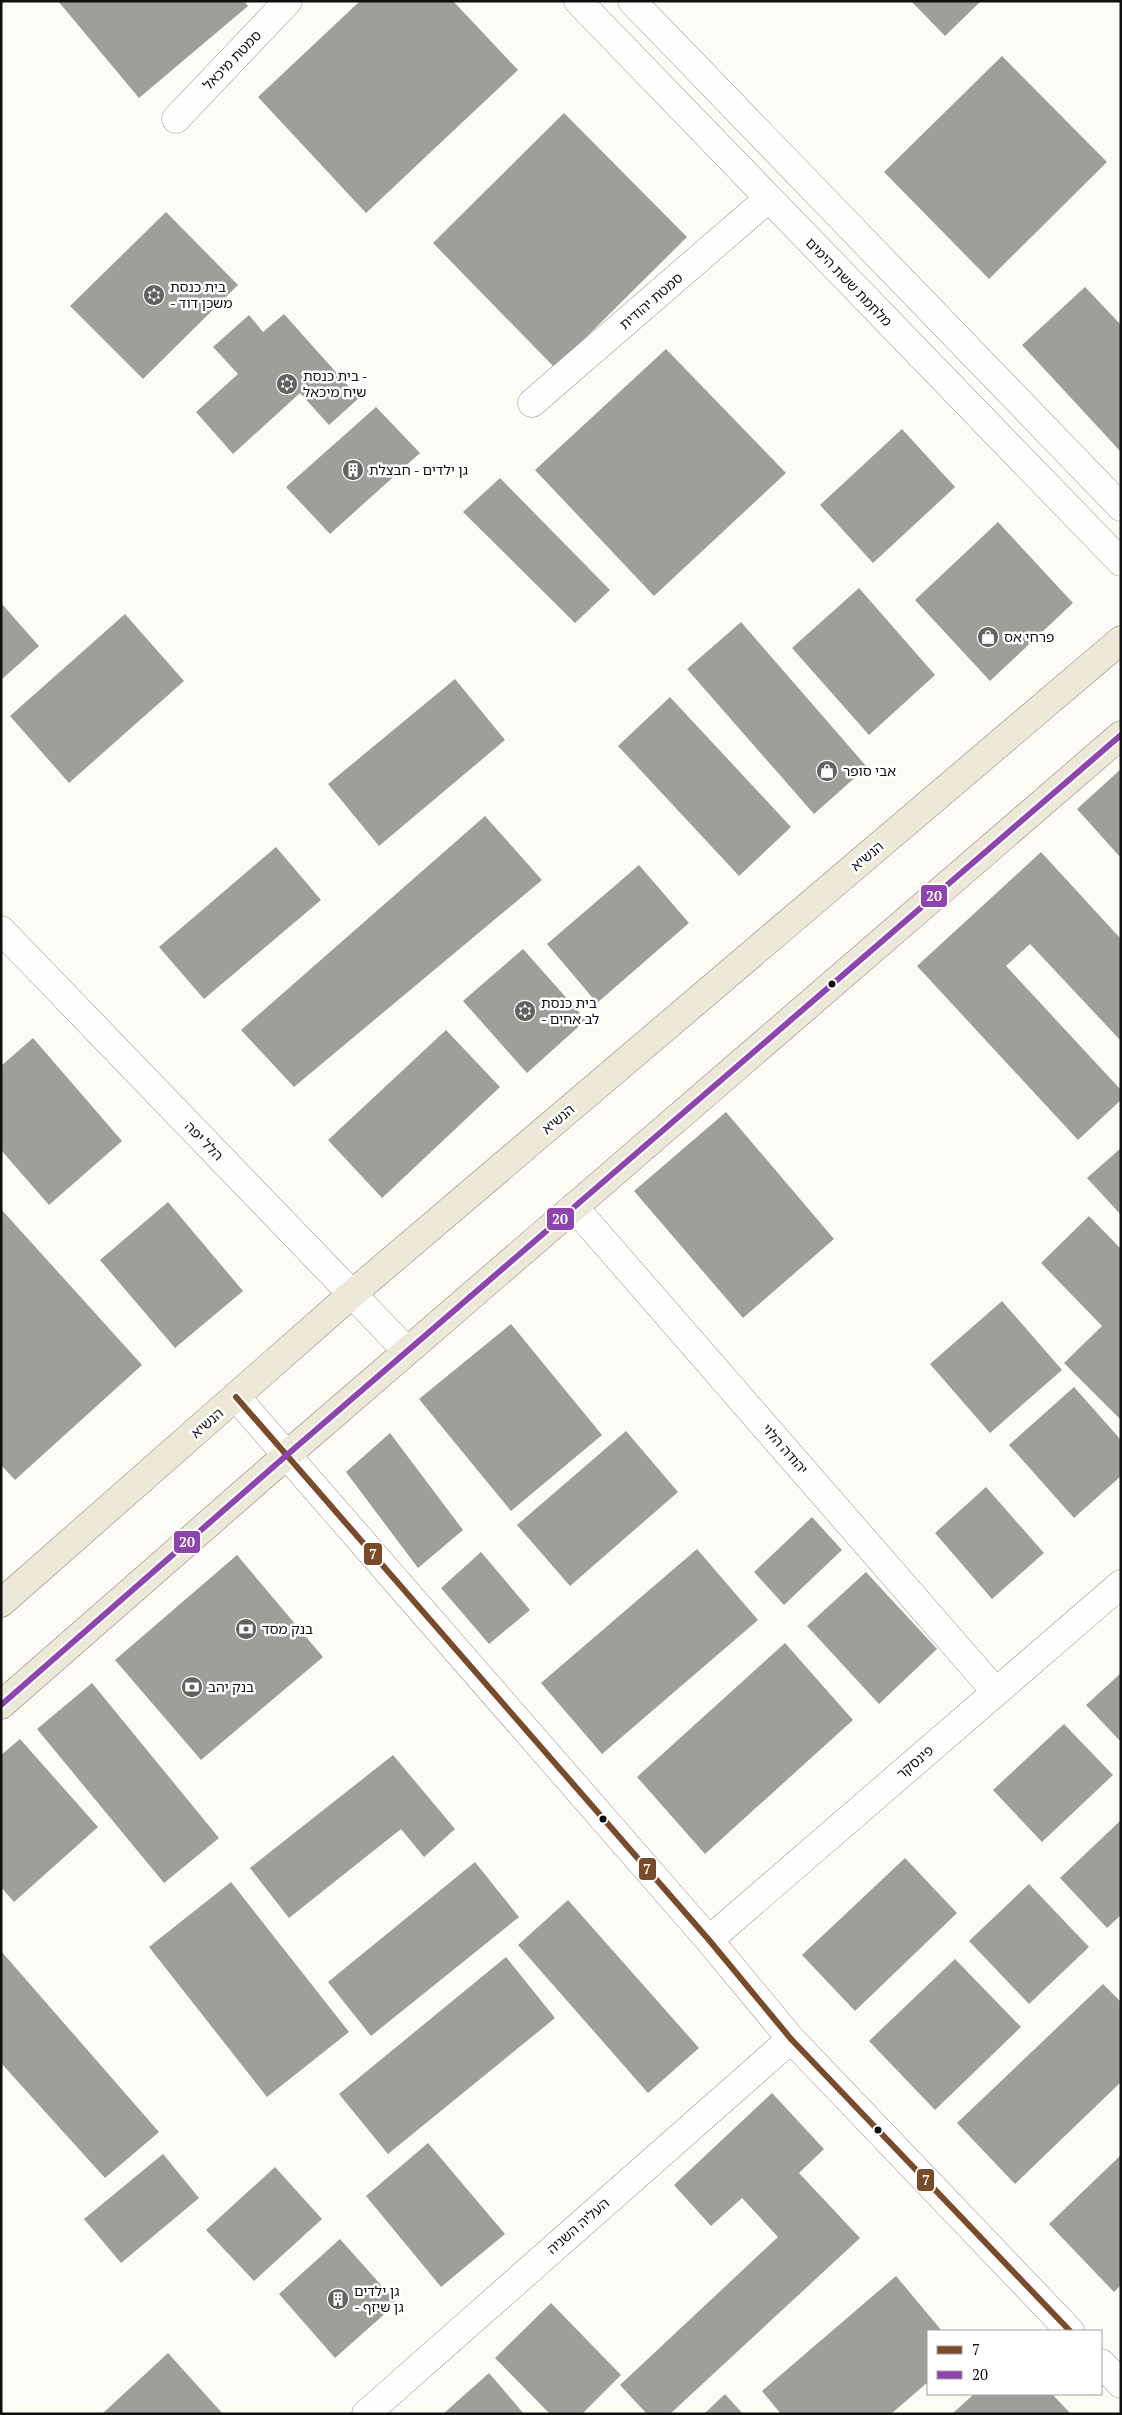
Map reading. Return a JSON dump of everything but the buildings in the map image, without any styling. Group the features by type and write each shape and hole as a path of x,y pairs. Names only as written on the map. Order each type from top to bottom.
{"main road":[{"name":"הנשיא","path":"1,1603 352,1294 1121,640"},
{"path":"1,1705 288,1454 1121,735"}],"street":[{"name":"סמטת מיכאל","path":"176,119 288,1"},
{"name":"מלחמת ששת הימים","path":"578,1 1121,562"},
{"path":"632,1 1121,507"},
{"name":"סמטת יהודית","path":"532,404 769,198"},
{"name":"הלל יפה","path":"1,930 407,1351"},
{"name":"יהודה הלוי","path":"574,1207 996,1692"},
{"path":"236,1397 288,1454 708,1940 791,2039 1069,2330"},
{"name":"פינסקר","path":"708,1940 1121,1584"},
{"name":"העליה השניה","path":"366,2414 791,2039"},
{"path":"1102,2364 1121,2384"}],"transit line":[{"name":"20","path":"1,1705 288,1454 1121,735"},
{"name":"7","path":"236,1397 709,1940 791,2039 1069,2330"}],"place":[{"name":"בית כנסת - משכן דוד","path":"154,295"},
{"name":"בית כנסת - שיח מיכאל","path":"287,384"},
{"name":"גן ילדים - חבצלת","path":"353,470"},
{"name":"פרחי אס","path":"988,637"},
{"name":"אבי סופר","path":"827,771"},
{"name":"בית כנסת - לב אחים","path":"525,1011"},
{"name":"בנק מסד","path":"246,1629"},
{"name":"בנק יהב","path":"192,1687"},
{"name":"גן ילדים - גן שיזף","path":"338,2299"}]}
